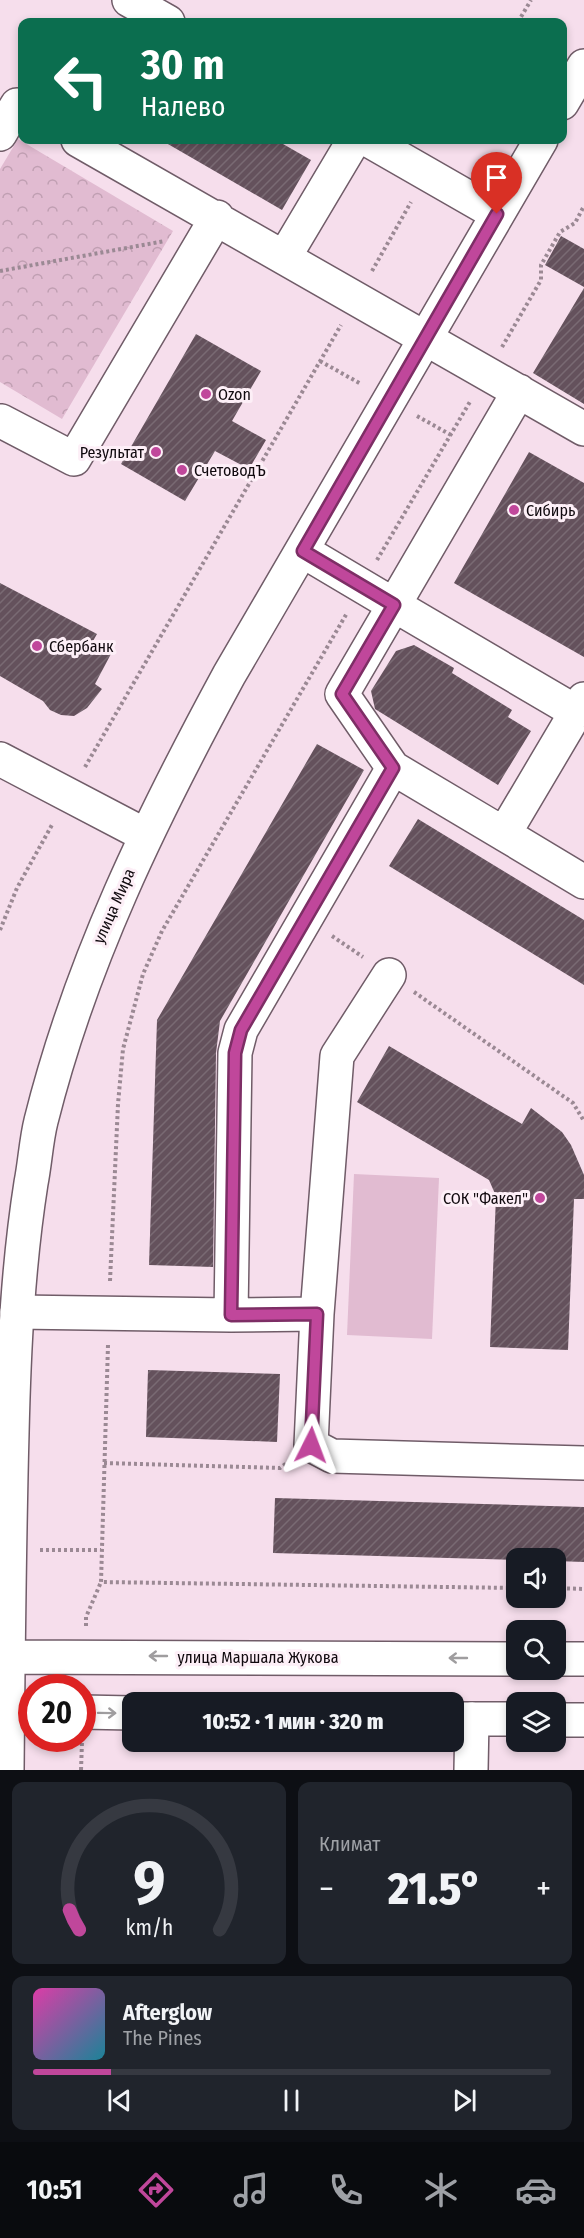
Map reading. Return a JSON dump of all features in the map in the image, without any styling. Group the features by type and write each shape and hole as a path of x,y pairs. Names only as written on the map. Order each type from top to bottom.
{"main road":[{"path":"129,0 161,18"},
{"path":"567,95 584,66"},
{"path":"0,134 18,106"},
{"path":"85,144 357,297 584,429"},
{"path":"285,256 352,144"},
{"path":"375,144 497,214"},
{"name":"улица Мира","path":"7,1770 13,1712 4,1657 17,1312 24,1232 40,1124 64,1039 94,952 145,835 229,675 539,144"},
{"path":"1,421 74,459 217,218"},
{"path":"519,391 342,694 393,768 584,882"},
{"path":"303,551 394,605 580,706 504,834"},
{"path":"0,759 145,835"},
{"path":"231,1315 235,1053 241,1030 304,916 393,768"},
{"path":"389,975 337,1056 317,1314 311,1445 332,1456 584,1464"},
{"path":"17,1312 317,1314"},
{"name":"улица Маршала Жукова","path":"4,1657 506,1659"},
{"path":"566,1659 584,1659"},
{"path":"96,1712 122,1713"},
{"path":"464,1719 506,1719"},
{"path":"566,1720 584,1720"},
{"path":"464,1730 471,1770"}],"path":[{"path":"520,18 531,0"},
{"path":"0,930 17,888 427,174"},
{"path":"0,271 167,241"},
{"path":"304,916 573,1102 584,1121"},
{"path":"104,1463 280,1468 311,1445"},
{"path":"9,1550 102,1550"},
{"path":"566,1588 584,1589"},
{"path":"81,1770 82,1752"}],"green space":[{"path":"18,139 18,144 26,144 173,231 62,419 0,382 0,169"},
{"path":"354,1174 439,1178 432,1339 347,1335"}],"building":[{"path":"168,144 283,144 311,160 282,210"},
{"path":"561,236 584,249 584,287 545,265"},
{"path":"584,288 584,404 533,373"},
{"path":"196,334 261,371 232,421 266,440 249,469 215,451 185,501 121,464"},
{"path":"529,452 584,483 584,657 454,583"},
{"path":"0,583 97,634 93,641 112,652 95,684 102,689 87,708 74,716 61,715 50,710 43,701 0,676"},
{"path":"414,645 454,668 452,673 512,710 508,717 531,731 498,785 375,709 371,691 396,651"},
{"path":"317,744 364,770 220,1021 216,1053 213,1267 149,1265 157,1020"},
{"path":"418,819 584,920 584,985 389,866"},
{"name":"СОК \"Факел\"","path":"389,1046 522,1124 531,1108 562,1132 571,1145 584,1175 584,1199 574,1199 568,1350 490,1347 496,1196 489,1180 357,1102"},
{"path":"148,1370 280,1374 277,1442 146,1437"},
{"path":"275,1498 584,1507 584,1562 566,1561 566,1548 506,1548 506,1560 273,1553"}],"place":[{"name":"Ozon","path":"206,394"},
{"name":"Результат","path":"156,452"},
{"name":"СчетоводЪ","path":"182,470"},
{"name":"Сибирь","path":"514,510"},
{"name":"Сбербанк","path":"37,646"},
{"name":"СОК \"Факел\"","path":"540,1198"}],"route":[{"path":"311,1445 317,1314 231,1315 235,1053 241,1030 304,916 393,768 342,694 394,605 303,551 497,214"}]}
